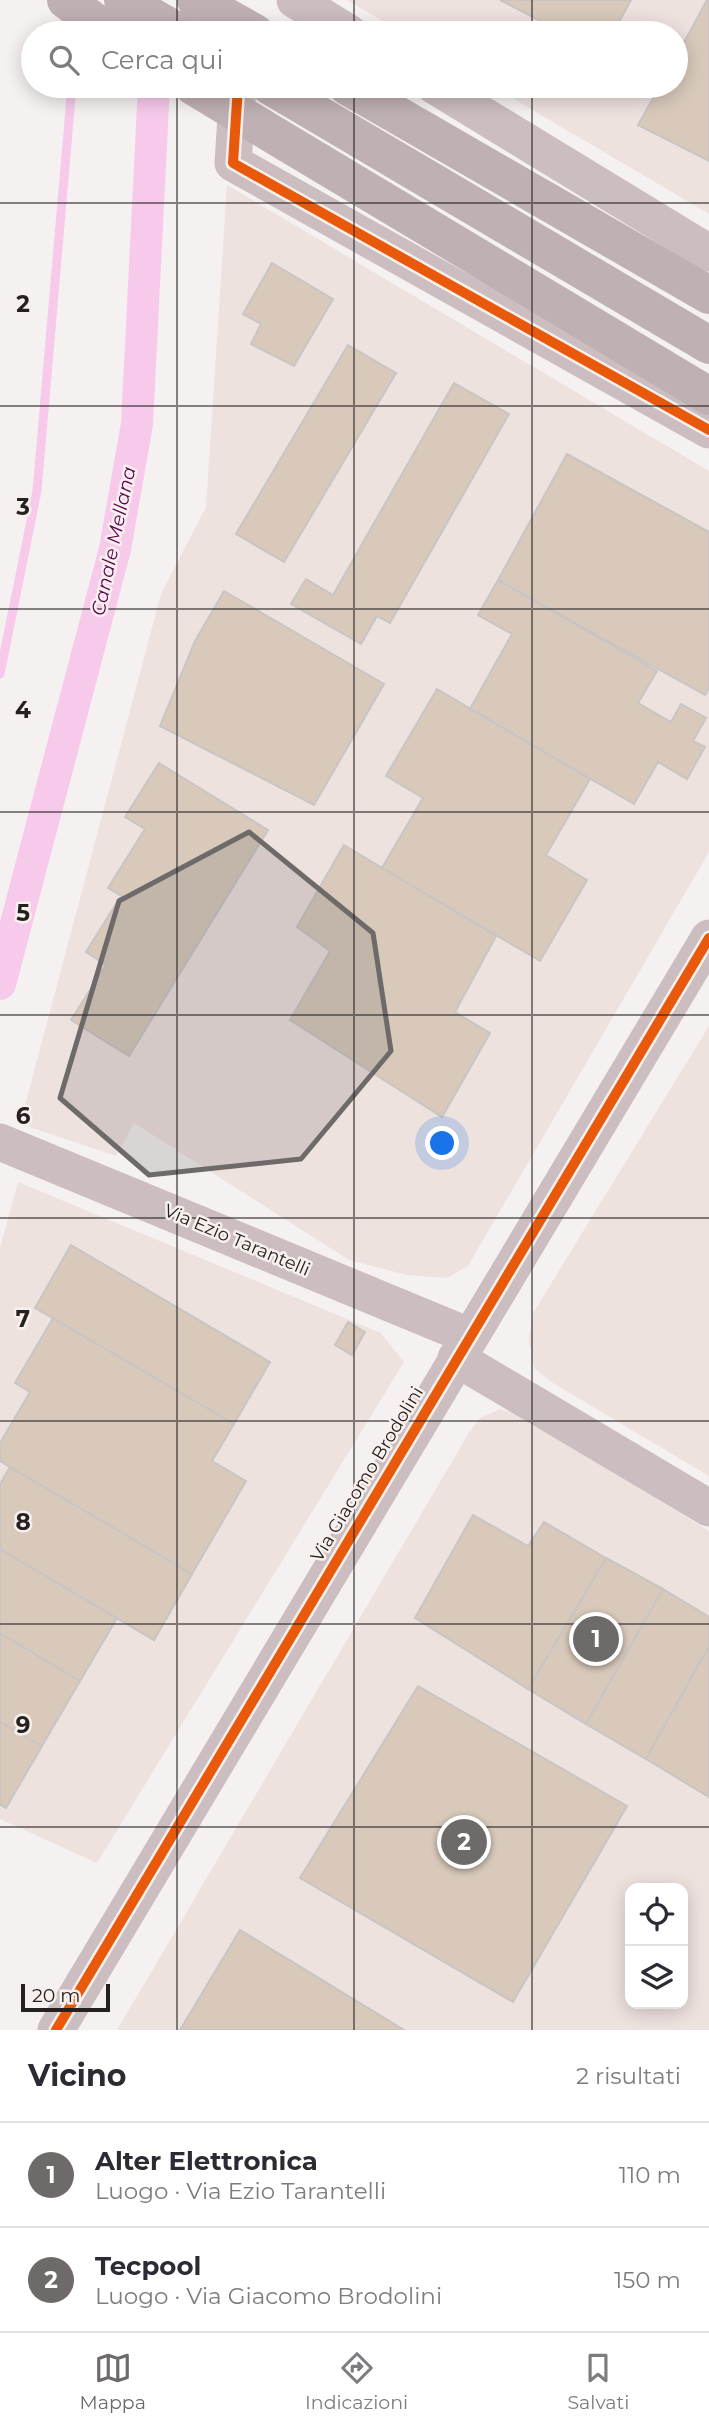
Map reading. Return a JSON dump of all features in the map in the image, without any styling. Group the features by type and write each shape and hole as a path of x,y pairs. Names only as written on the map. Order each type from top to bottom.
{"highway":[{"path":"65,0 93,21"},
{"path":"123,0 159,21"},
{"path":"196,0 234,21"},
{"path":"214,98 709,396"},
{"path":"290,98 709,345"},
{"path":"368,98 709,295"}],"street":[{"path":"242,21 243,0"},
{"path":"295,0 329,21"},
{"path":"237,98 233,163 709,430"},
{"path":"455,98 709,253"},
{"name":"Via Giacomo Brodolini","path":"56,2030 709,938"},
{"name":"Via Ezio Tarantelli","path":"2,1143 463,1347 709,1508"}],"highlighted area":[{"path":"249,832 373,933 391,1051 301,1159 149,1175 60,1098 119,901"}],"shaded area":[{"path":"347,0 709,0 709,214 512,98 688,98 688,21 383,21"},
{"path":"227,185 709,471 709,852 468,1266 447,1278 407,1275 349,1260 134,1123 116,1156 20,1124 161,594 206,507"},
{"path":"709,1026 709,1476 553,1383 534,1368 529,1340 533,1313"},
{"path":"18,1182 381,1333 404,1362 97,1863 0,1819 0,1248"},
{"path":"500,1409 519,1414 709,1531 709,2030 117,2030 480,1418"}],"building":[{"path":"500,0 631,0 620,21 540,21"},
{"path":"709,0 709,161 638,125 653,98 688,98 688,35"},
{"path":"272,263 333,299 294,366 251,344 261,324 243,314"},
{"path":"348,345 396,373 284,562 236,534"},
{"path":"454,383 509,414 390,623 377,616 361,644 291,604 306,579 333,595"},
{"path":"567,454 709,532 709,688 705,695 498,580"},
{"path":"498,580 657,671 638,703 671,722 681,704 706,718 693,741 705,747 687,779 658,762 634,804 470,709 512,634 478,615"},
{"path":"224,591 384,684 314,805 160,726 195,641"},
{"path":"437,689 590,779 546,855 587,880 540,961 382,868 423,798 386,776"},
{"path":"159,763 268,830 129,1056 71,1020 106,965 86,952 121,896 108,888 145,829 125,817"},
{"path":"344,845 496,936 455,1012 490,1033 442,1117 290,1020 330,951 297,927"},
{"path":"71,1245 270,1362 234,1424 35,1308"},
{"path":"53,1318 234,1424 212,1461 246,1481 192,1574 0,1461 0,1443 30,1392 15,1383"},
{"path":"348,1322 365,1332 352,1355 335,1345"},
{"path":"10,1467 192,1574 154,1640 0,1549 0,1484"},
{"path":"473,1515 528,1546 544,1522 606,1558 528,1689 415,1618"},
{"path":"0,1549 117,1618 80,1681 0,1633"},
{"path":"606,1558 663,1589 586,1724 528,1689"},
{"path":"663,1589 709,1617 709,1646 646,1759 586,1724"},
{"path":"0,1633 80,1681 42,1746 0,1722"},
{"path":"709,1646 709,1797 646,1759"},
{"path":"418,1686 627,1806 513,2002 300,1878"},
{"path":"0,1722 42,1746 6,1808 0,1805"},
{"path":"240,1930 404,2030 180,2030"}],"waterway":[{"path":"0,674 37,491 71,98"},
{"name":"Canale Mellana","path":"0,984 115,549 137,424 153,98"}],"cycle path":[{"path":"237,98 233,163 709,430"},
{"path":"56,2030 709,938"}],"place":[{"name":"Alter Elettronica","path":"596,1639"},
{"name":"Tecpool","path":"464,1842"}]}
